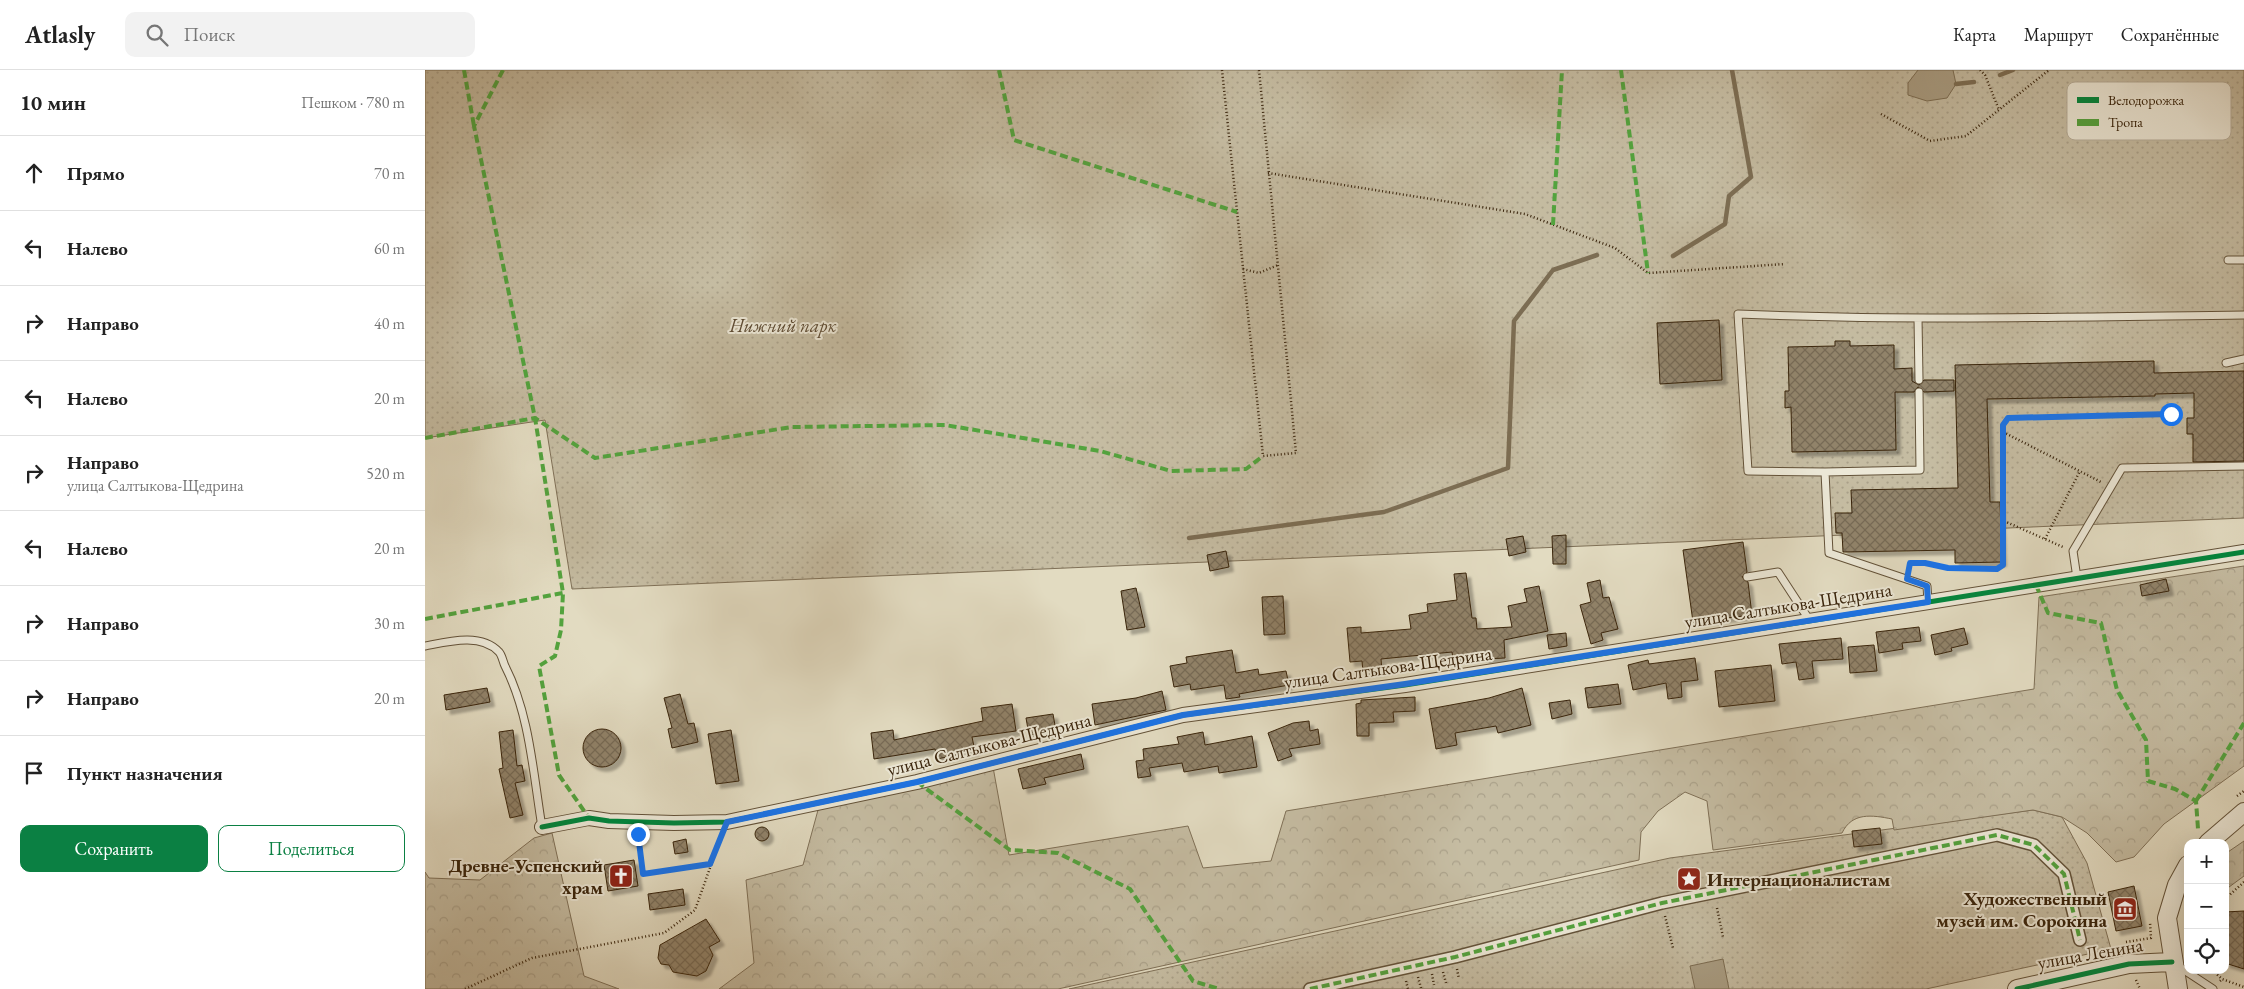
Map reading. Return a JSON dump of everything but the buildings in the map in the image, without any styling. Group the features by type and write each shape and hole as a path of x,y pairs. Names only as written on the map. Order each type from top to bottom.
{"street":[{"name":"улица Салтыкова-Щедрина","path":"542,827 589,818 609,821 665,823 727,822 917,782 1183,715 1405,684 2244,552"},
{"path":"2213,839 2244,812"},
{"path":"1310,989 1455,957 1662,903 1997,835 2034,845 2064,874 2081,940"},
{"path":"2178,989 2172,962 2167,918 2177,885 2184,872"},
{"name":"улица Ленина","path":"2017,989 2129,964 2172,962"}],"lane":[{"path":"2228,260 2244,260"},
{"path":"1919,392 1920,470 1748,471 1738,314 1832,318 2244,315"},
{"path":"1918,318 1919,380"},
{"path":"2225,363 2244,359"},
{"path":"2077,578 2073,552 2122,468 2244,466"},
{"path":"1825,472 1829,553 1927,586 1928,602"},
{"path":"1747,577 1778,572 1810,620"},
{"path":"425,646 461,639 480,642 498,651 514,684 527,732 542,827"},
{"path":"2172,962 2212,988"}],"path":[{"path":"1222,70 1263,456 1296,453 1259,70"},
{"path":"1980,70 1985,75 1999,110"},
{"path":"1881,114 1930,142 1966,136 2049,70"},
{"path":"1268,173 1525,214 1615,248 1648,273 1785,264"},
{"path":"1243,269 1259,273 1278,265"},
{"path":"1907,579 1910,563 1925,563 1948,568 1997,569 2003,565 2002,432 2003,425 2008,418 2171,414"},
{"path":"2002,432 2111,487"},
{"path":"2045,539 2080,471"},
{"path":"2003,520 2073,552"},
{"path":"465,989 532,958 664,933 695,910 710,864 727,822"},
{"path":"638,834 643,874 710,864"},
{"path":"2229,895 2244,882"},
{"path":"1717,908 1723,937"},
{"path":"1665,915 1673,948"},
{"path":"2126,942 2151,938"},
{"path":"2216,974 2222,979 2244,987"},
{"path":"2135,978 2140,989"},
{"path":"2212,988 2222,979"}],"green space":[{"name":"Нижний парк","path":"425,70 2244,70 2244,518 572,589 545,420 425,438"},
{"path":"2244,566 2244,766 2164,824 2134,857 2116,862 2087,833 2062,817 2033,810 1894,830 1892,819 1870,816 1851,821 1842,833 1713,850 1707,801 1685,792 1658,811 1641,832 1639,860 1058,989 719,989 754,963 746,880 803,865 818,810 993,767 1009,855 1188,826 1203,868 1271,861 1286,811 2034,689 2039,597"},
{"path":"2033,810 2062,817 2087,863 2111,949 1926,989 1069,989 1670,858"},
{"path":"552,833 584,976 619,989 425,989 425,872 429,878 480,880 534,838"},
{"path":"2244,841 2244,876 2229,887 2229,884 2229,851"}],"shaded area":[{"path":"1918,70 1953,70 1956,84 1947,98 1927,101 1908,95 1908,83"},
{"path":"1723,959 1729,989 1695,989 1690,966"}],"waterway":[{"path":"1673,256 1725,224 1729,196 1751,177 1732,70"},
{"path":"2000,75 2013,70"},
{"path":"1956,84 1974,82"},
{"path":"1189,538 1384,512 1508,468 1514,321 1553,270 1597,255"}],"marked path":[{"path":"464,70 474,126"},
{"path":"503,70 474,126 535,418 563,593 561,630 555,656 539,666 559,775 589,818"},
{"path":"999,70 1014,140 1237,212"},
{"path":"1553,225 1562,70"},
{"path":"1621,70 1648,273"},
{"path":"425,438 535,418 595,458 792,427 945,425 1100,451 1171,471 1246,469 1263,456"},
{"path":"2036,585 2048,613 2101,623 2117,690 2146,740 2148,781 2175,789 2196,801 2198,829"},
{"path":"425,619 563,593"},
{"path":"2196,801 2244,723"},
{"path":"917,782 1010,850 1058,853 1130,889 1193,981 1219,989"},
{"path":"1310,989 1455,957 1662,903 1997,835 2034,845 2064,874 2080,940"}],"cycle path":[{"path":"542,827 589,818 609,821 674,823 727,822 917,782 1183,715 1405,685 2244,552"},
{"path":"2017,989 2129,964 2172,962"}],"place":[{"name":"Древне-Успенский храм","path":"621,876"},
{"name":"Интернационалистам","path":"1689,879"},
{"name":"Художественный музей им. Сорокина","path":"2125,909"}],"route":[{"path":"638,834 643,874 710,864 727,822 793,810 917,782 1183,715 1405,684 1928,602 1927,586 1907,579 1910,563 1925,563 1948,568 1997,569 2003,565 2003,425 2008,418 2171,414"}]}
